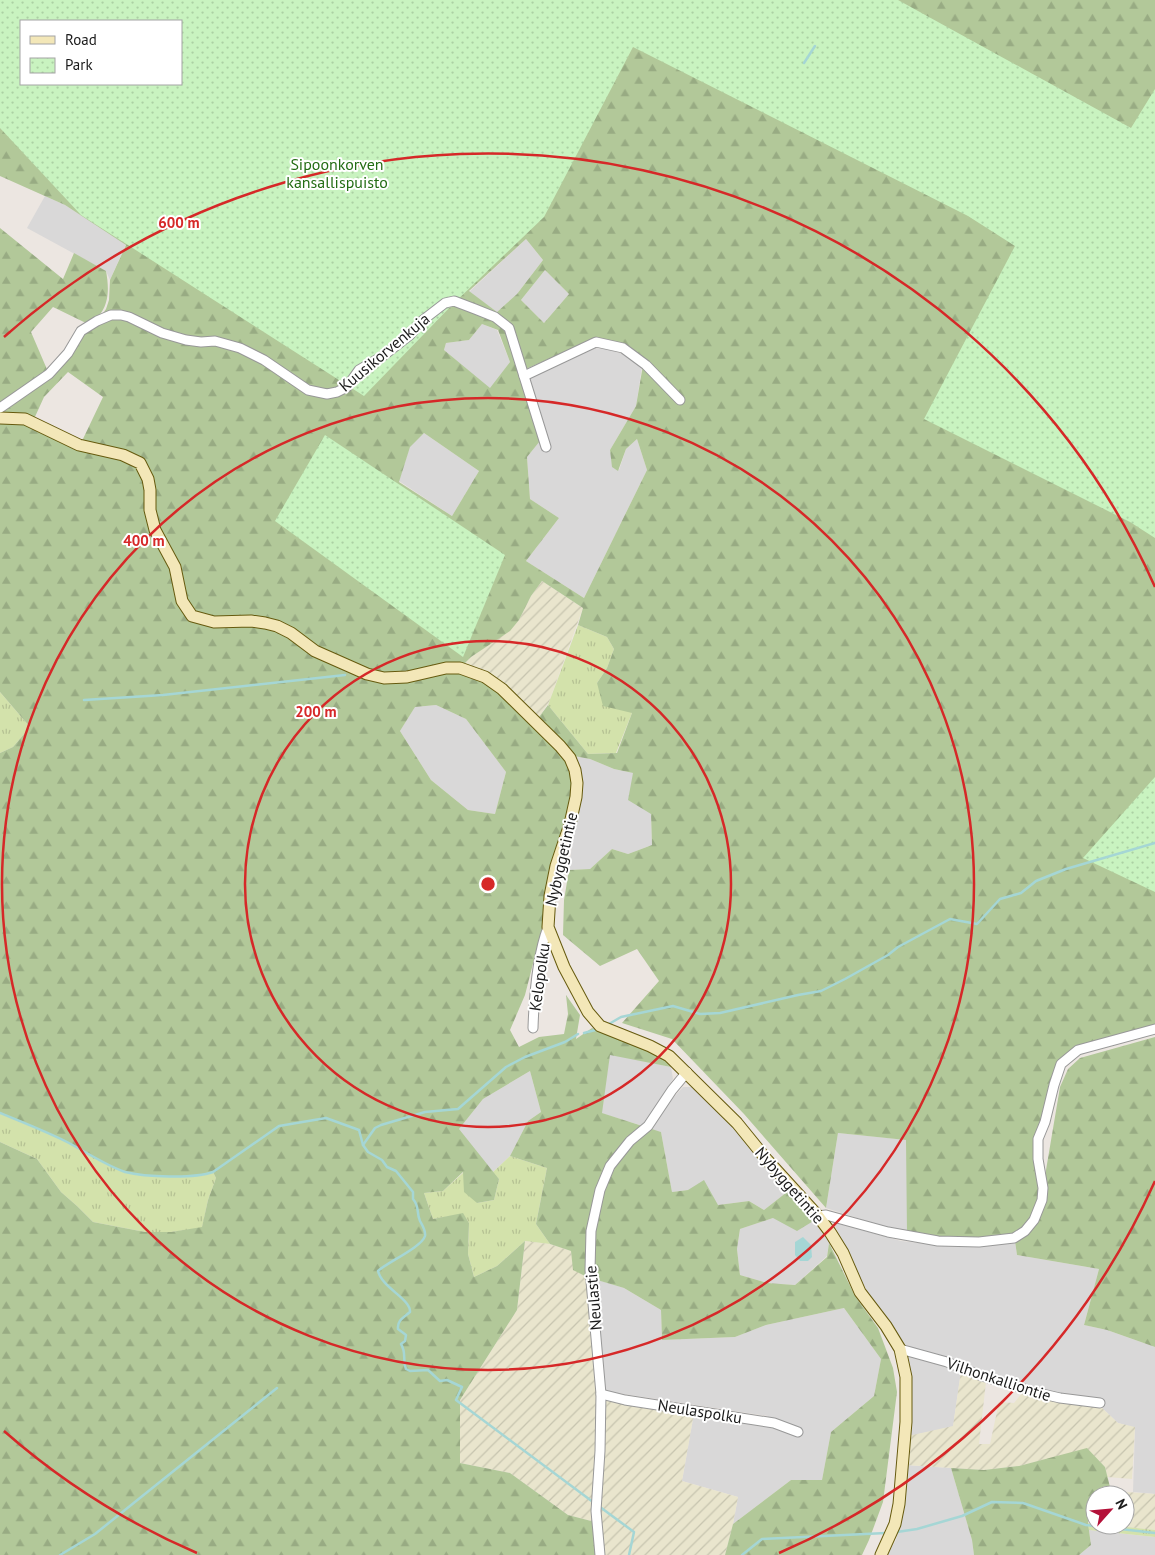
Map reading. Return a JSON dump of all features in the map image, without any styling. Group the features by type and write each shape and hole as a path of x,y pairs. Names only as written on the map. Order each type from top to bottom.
{"street":[{"name":"Kuusikorvenkuja","path":"0,408 50,374 68,353 81,331 88,325 111,315 130,317 162,333 186,340 215,341 240,348 264,360 308,390 327,394 347,387 359,370 383,356 410,335 423,320 445,303 454,301 495,317 509,328 546,447"},
{"path":"524,376 596,342 623,348 646,365 680,400"},
{"name":"Nybyggetintie","path":"0,418 25,420 79,444 123,454 140,463 148,479 150,510 155,530 175,567 182,601 192,616 214,622 265,622 291,633 316,651 367,674 396,678 446,668 460,668 485,677 502,689 570,758 575,770 577,783 576,797 570,824 556,866 550,896 548,927 564,967 588,1012 600,1026 650,1046 669,1056 737,1123 767,1160 818,1216 843,1253 860,1292 886,1326 900,1349 906,1377 906,1422 899,1504 895,1524 881,1555"},
{"name":"Kelopolku","path":"533,1028 534,998 543,941 548,927"},
{"path":"818,1216 826,1215 888,1232 938,1241 980,1242 1014,1238 1025,1232 1034,1220 1042,1200 1038,1140 1061,1064 1078,1050 1155,1029"},
{"name":"Neulastie","path":"600,1555 596,1498 600,1450 601,1394 589,1254 591,1232 600,1190 610,1166 630,1141 648,1126 672,1090 687,1072"},
{"name":"Vilhonkalliontie","path":"900,1349 946,1362 979,1376 1034,1392 1060,1398 1100,1403"},
{"name":"Neulaspolku","path":"601,1394 625,1400 774,1423 798,1432"}],"shaded area":[{"path":"45,196 65,205 126,244 110,280 106,271 27,228"},
{"path":"526,239 543,260 517,294 497,312 469,292"},
{"path":"545,270 569,294 544,323 521,300"},
{"path":"482,324 497,330 510,362 490,389 444,350 446,343 469,340"},
{"path":"595,348 623,354 642,367 636,406 610,450 619,470 626,449 637,439 647,470 584,598 526,561 559,518 530,499 527,457 540,441 545,451 551,450 529,378"},
{"path":"424,433 479,471 452,516 399,481 410,446"},
{"path":"542,581 583,608 549,702 539,717 463,665 471,657 510,630 519,620 531,596"},
{"path":"436,705 466,719 506,772 495,814 468,810 431,780 400,731 415,707"},
{"path":"574,756 590,759 614,769 633,773 651,814 652,845 628,854 612,849 590,869 569,870 581,771"},
{"path":"610,1054 671,1067 673,1079 643,1126 601,1113"},
{"path":"530,1071 541,1112 528,1121 510,1156 493,1172 458,1130 483,1099"},
{"path":"683,1087 694,1087 733,1125 787,1192 764,1210 749,1201 718,1205 688,1190 672,1192 661,1132 651,1130"},
{"path":"838,1133 907,1140 907,1234 826,1208"},
{"path":"773,1218 815,1220 829,1243 827,1256 795,1285 767,1283 740,1275 737,1249 740,1229"},
{"path":"833,1222 901,1241 956,1247 986,1246 1015,1241 1017,1255 1099,1269 1084,1325 1107,1330 1155,1347 1155,1494 1135,1492 1135,1485 1133,1485 1135,1428 1118,1423 1101,1407 1102,1399 1057,1394 914,1349 899,1341 868,1293"},
{"path":"525,1241 550,1244 571,1251 574,1270 587,1277 598,1397 694,1413 682,1481 738,1497 725,1555 596,1555 595,1522 568,1515 510,1473 460,1463 460,1400 517,1310"},
{"path":"598,1280 624,1288 661,1310 662,1340 735,1337 766,1325 844,1308 881,1359 874,1396 831,1432 822,1480 791,1480 733,1524 738,1497 682,1481 694,1413 766,1425 768,1416 604,1391"},
{"path":"907,1356 961,1371 953,1427 908,1436"},
{"path":"961,1371 986,1382 979,1444 990,1444 999,1402 1014,1403 1022,1393 1101,1407 1118,1423 1135,1427 1132,1479 1107,1477 1105,1467 1087,1449 1019,1466 984,1470 905,1465 908,1436 953,1426"},
{"path":"905,1465 951,1468 972,1540 974,1555 887,1555 896,1540 903,1508"},
{"path":"1135,1493 1155,1494 1155,1530 1135,1528"},
{"path":"1090,1535 1135,1535 1155,1537 1155,1555 1079,1555 1091,1545"}],"green space":[{"path":"0,0 20,20 20,85 149,147 314,0 1155,0 1155,1026 1059,1062 1035,1142 1040,1197 1032,1220 1016,1235 980,1239 907,1234 906,1140 838,1133 826,1208 744,1114 672,1039 622,1023 659,981 637,949 600,966 563,935 564,900 569,870 590,869 612,849 628,854 652,845 651,814 628,800 633,773 614,769 590,759 574,756 539,717 548,705 588,754 617,753 632,713 603,706 597,683 607,668 614,649 607,637 578,625 583,608 542,581 531,596 519,620 510,631 471,657 463,665 385,673 368,669 318,646 293,629 214,617 195,611 187,599 159,529 149,468 82,441 103,397 68,372 44,397 34,419 0,413 0,410 50,375 82,332 99,319 106,309 109,300 110,280 126,245 65,205 0,176","holes":["526,239 543,260 517,294 497,312 469,291","545,270 569,294 544,323 521,300","482,324 498,330 510,362 490,388 444,350 446,343 469,340","596,338 624,344 644,359 636,406 610,450 612,467 618,471 626,449 637,439 647,470 584,598 526,561 559,518 530,499 527,457 540,441 519,372","424,433 479,471 452,516 399,482 410,447"]},
{"name":"Sipoonkorven kansallispuisto","path":"0,0 898,0 1131,128 1155,89 1155,538 1130,522 924,419 1015,246 968,216 633,47 544,217 453,304 364,396 81,215 0,128"},
{"path":"0,228 63,279 74,253 106,271 108,294 100,314 88,324 53,307 31,332 49,374 0,406"},
{"path":"0,423 24,424 121,459 136,467 143,481 150,532 170,569 178,603 190,620 213,627 251,626 275,631 383,682 408,682 446,673 459,673 483,681 499,692 557,749 566,760 570,772 572,783 571,796 543,928 525,995 510,1030 519,1047 539,1037 564,1034 568,1014 566,995 580,1015 576,1039 592,1028 667,1059 671,1067 610,1055 602,1113 661,1132 672,1192 688,1190 704,1180 718,1205 749,1201 764,1210 787,1192 815,1220 797,1231 773,1218 740,1229 737,1249 740,1275 767,1283 795,1285 827,1257 829,1243 855,1296 878,1328 893,1368 897,1392 883,1502 862,1555 725,1555 733,1524 791,1480 822,1480 831,1432 874,1396 881,1359 844,1308 766,1325 735,1337 662,1340 661,1310 624,1288 587,1277 573,1270 571,1251 550,1244 536,1224 547,1168 510,1156 528,1121 541,1112 530,1071 483,1099 459,1129 499,1179 494,1200 477,1203 464,1192 463,1172 443,1191 424,1193 433,1219 463,1213 469,1223 468,1254 474,1277 497,1266 525,1241 517,1310 460,1400 460,1463 510,1473 568,1515 595,1522 596,1555 0,1555 0,1142 37,1159 61,1192 93,1222 145,1232 171,1232 202,1227 208,1200 216,1178 213,1172 194,1176 169,1176 125,1172 59,1138 0,1113 0,753 13,747 30,727 0,692","holes":["436,705 466,719 506,772 495,814 468,810 431,780 400,731 415,707"]},
{"path":"325,435 505,555 463,657 275,521"},
{"path":"578,625 607,637 614,649 607,668 597,683 632,713 616,753 588,754 548,705"},
{"path":"0,692 30,727 13,747 0,753"},
{"path":"1155,777 1155,892 1083,858"},
{"path":"1155,1037 1155,1347 1107,1330 1084,1325 1099,1269 1017,1255 1015,1241 1032,1229 1045,1202 1046,1170 1060,1087 1068,1069 1080,1058"},
{"path":"0,1113 66,1141 116,1168 160,1176 201,1176 213,1172 216,1178 208,1200 202,1228 171,1232 145,1232 93,1222 61,1192 37,1159 0,1142"},
{"path":"510,1156 547,1168 536,1224 550,1244 525,1241 497,1266 474,1277 468,1254 469,1223 463,1214 433,1219 424,1193 443,1191 464,1172 477,1203 494,1200 499,1179 493,1172"},
{"path":"1087,1448 1105,1467 1110,1485 1085,1485 1085,1535 1090,1535 1091,1545 1079,1555 974,1555 972,1540 951,1468 984,1470 1019,1466"},
{"path":"1135,1528 1155,1530 1155,1537 1135,1535"}],"water":[{"path":"803,1237 811,1245 812,1257 808,1261 800,1261 795,1255 795,1242"}],"waterway":[{"path":"804,63 815,46"},
{"path":"84,700 163,695 345,675"},
{"path":"609,1024 621,1017 673,1006 700,1014 720,1013 821,991 950,919 977,924 1000,899 1021,893 1036,881 1066,869 1155,843"},
{"path":"584,1033 599,1029"},
{"path":"363,1145 375,1128 381,1125 425,1112 458,1109 506,1067 525,1057 565,1042 578,1034"},
{"path":"0,1113 59,1138 125,1172 157,1176 194,1176 213,1172 279,1126 326,1118 359,1130 363,1145 368,1152 382,1160 387,1167 396,1171 413,1192 413,1199 425,1232 425,1236 418,1245 378,1271 385,1283 409,1307 410,1312 401,1319 398,1326 398,1329 406,1335 405,1341 401,1344 404,1351 406,1369 410,1371 428,1370 440,1381 447,1380 462,1387 456,1400 593,1502"},
{"path":"60,1555 95,1534 277,1388"},
{"path":"897,1532 917,1529 962,1516 992,1502 1023,1503 1086,1525 1155,1533"},
{"path":"600,1507 634,1532 629,1555"},
{"path":"742,1555 762,1539 886,1533"}]}
